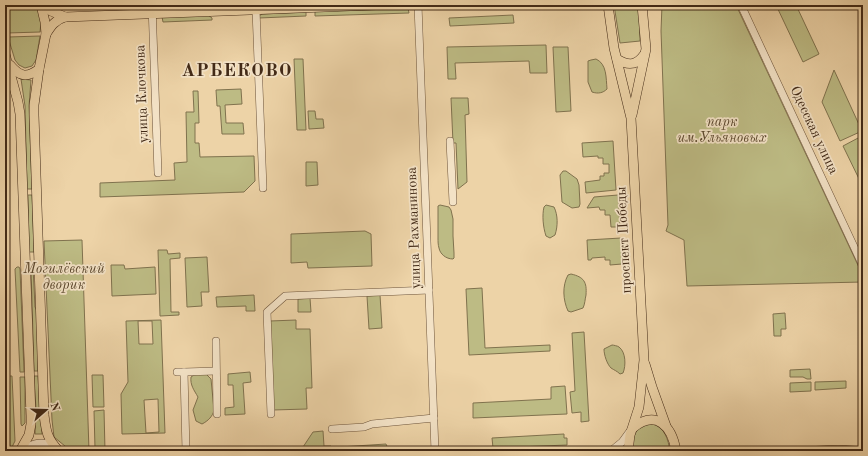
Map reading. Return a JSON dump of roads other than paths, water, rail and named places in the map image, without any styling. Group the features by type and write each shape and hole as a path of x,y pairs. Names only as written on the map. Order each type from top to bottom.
{"main road":[{"path":"42,5 65,17"},
{"path":"42,5 46,34 39,69 34,110 38,264 45,430 52,443 58,449"},
{"path":"46,34 51,26 65,17 152,10 256,10 376,5"},
{"name":"проспект Победы","path":"608,5 614,48 631,118 644,360 639,407 628,444 628,451"},
{"name":"проспект Победы","path":"631,118 646,46 642,5"},
{"path":"5,54 9,64 20,114 31,416 30,429 20,451"},
{"path":"617,59 624,63 632,64 640,60 645,54"},
{"path":"9,64 15,71 24,75 34,73 39,69"},
{"path":"25,265 38,264"},
{"name":"проспект Победы","path":"644,360 666,426 671,434 675,446"},
{"path":"633,428 638,424 651,420 666,426"},
{"path":"675,446 684,451"},
{"path":"816,451 855,451"}],"street":[{"name":"улица Рахманинова","path":"418,5 435,451"},
{"name":"Одесская улица","path":"741,5 863,266"},
{"name":"улица Клочкова","path":"152,10 158,173"},
{"path":"256,10 263,188"},
{"path":"450,141 453,202"},
{"path":"271,414 267,312 285,296 429,290"},
{"path":"216,341 217,414"},
{"path":"186,451 181,372 216,371"},
{"path":"332,429 364,427 372,424 434,418"},
{"path":"611,451 622,442 633,428"},
{"path":"20,451 31,445 39,443 45,443 58,449"}],"district":[{"name":"АРБЕКОВО","path":"237,71"}],"park label":[{"name":"парк им.Ульяновых","path":"722,130"},
{"name":"Могилёвский дворик","path":"64,278"}]}
